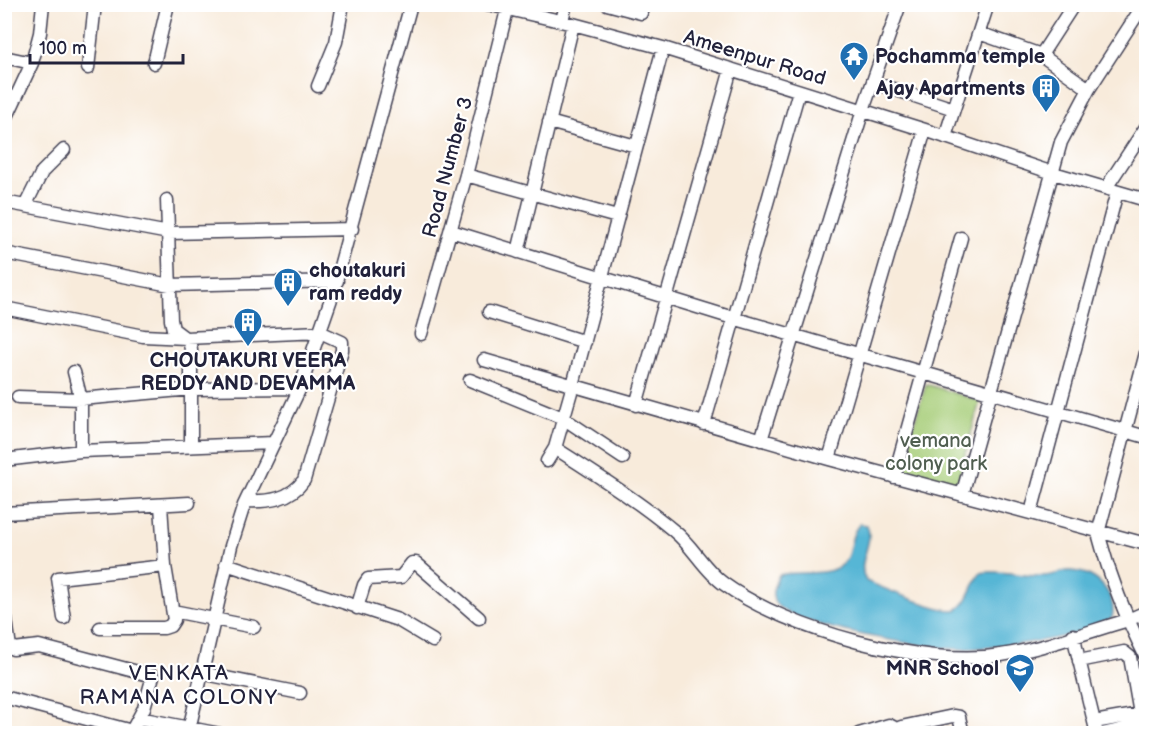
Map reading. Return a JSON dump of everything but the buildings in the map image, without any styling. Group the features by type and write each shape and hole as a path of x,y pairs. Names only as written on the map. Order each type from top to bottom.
{"street":[{"path":"4,123 32,63 40,33 43,4"},
{"path":"88,68 95,4"},
{"path":"154,63 168,4"},
{"path":"318,86 336,42 343,4"},
{"path":"189,730 226,564 246,501 300,388 337,281 411,4"},
{"name":"Ameenpur Road","path":"487,4 567,22 663,48 925,130 1050,172 1146,200"},
{"path":"518,252 549,122 567,22 566,4"},
{"path":"607,4 641,13"},
{"path":"762,440 863,111 875,83 900,4"},
{"path":"945,137 988,4"},
{"path":"1041,55 1074,4"},
{"path":"962,495 1050,172 1061,142 1089,89 1144,4"},
{"name":"Road Number 3","path":"421,334 466,175 507,10"},
{"path":"979,33 1041,55 1089,89"},
{"path":"547,461 555,448 573,385 663,48"},
{"path":"4,57 32,63"},
{"path":"636,405 731,69"},
{"path":"875,83 954,109"},
{"path":"704,424 799,92"},
{"path":"549,122 636,146"},
{"path":"1034,505 1112,190 1146,127"},
{"path":"829,459 925,130"},
{"path":"25,206 42,172 64,150"},
{"path":"466,175 617,218"},
{"path":"167,200 173,329 186,338 191,349 191,444"},
{"path":"4,202 169,233 352,229"},
{"path":"451,231 733,318 1146,437"},
{"path":"894,477 961,238"},
{"path":"4,253 170,285 337,281"},
{"path":"4,308 143,336 186,338 320,332 339,339 342,342 342,350 304,480 299,488 283,497 264,501 246,501"},
{"path":"489,312 585,342"},
{"path":"1146,353 1098,533 1105,560 1125,605 1128,620 1146,657"},
{"path":"484,360 829,459 1098,533 1146,544"},
{"path":"74,372 81,399 81,451"},
{"path":"470,380 563,418 623,458"},
{"path":"18,397 81,399 192,389 300,388"},
{"path":"4,460 81,451 191,444 274,443"},
{"path":"555,448 618,489 676,532 723,584 770,609 840,638 942,657 1000,656 1128,620 1146,612"},
{"path":"4,513 189,503"},
{"path":"100,628 164,628 170,626 174,620 165,566 161,504"},
{"path":"357,608 368,579 400,577 412,563 416,563 479,618"},
{"path":"226,564 282,580 357,608 398,620 433,641"},
{"path":"64,618 58,578 165,566"},
{"path":"4,606 10,647 13,649 39,645 153,676 140,718 131,732 4,697"},
{"path":"173,611 254,627"},
{"path":"1073,635 1079,661 1096,728 1140,714 1130,657 1124,652 1079,661"},
{"path":"201,673 300,693"},
{"path":"901,734 901,727 953,716 959,717 963,734"},
{"path":"140,718 189,730 220,734"},
{"path":"1102,734 1146,724"},
{"path":"859,734 890,725 895,734"}],"green space":[{"name":"vemana colony park","path":"926,384 980,401 956,488 898,476"}],"water":[{"path":"860,524 867,525 869,532 863,567 866,581 914,600 941,608 958,609 968,597 980,573 1044,576 1077,571 1102,584 1111,600 1112,618 1098,626 1061,637 962,649 894,641 835,629 789,613 777,605 773,594 779,575 828,571 836,568 848,555 853,534"}],"place":[{"name":"Pochamma temple","path":"854,82"},
{"name":"Ajay Apartments","path":"1046,114"},
{"name":"choutakuri ram reddy","path":"288,308"},
{"name":"CHOUTAKURI VEERA REDDY AND DEVAMMA","path":"248,348"},
{"name":"MNR School","path":"1020,694"}],"district":[{"name":"VENKATA RAMANA COLONY","path":"179,685"}]}
